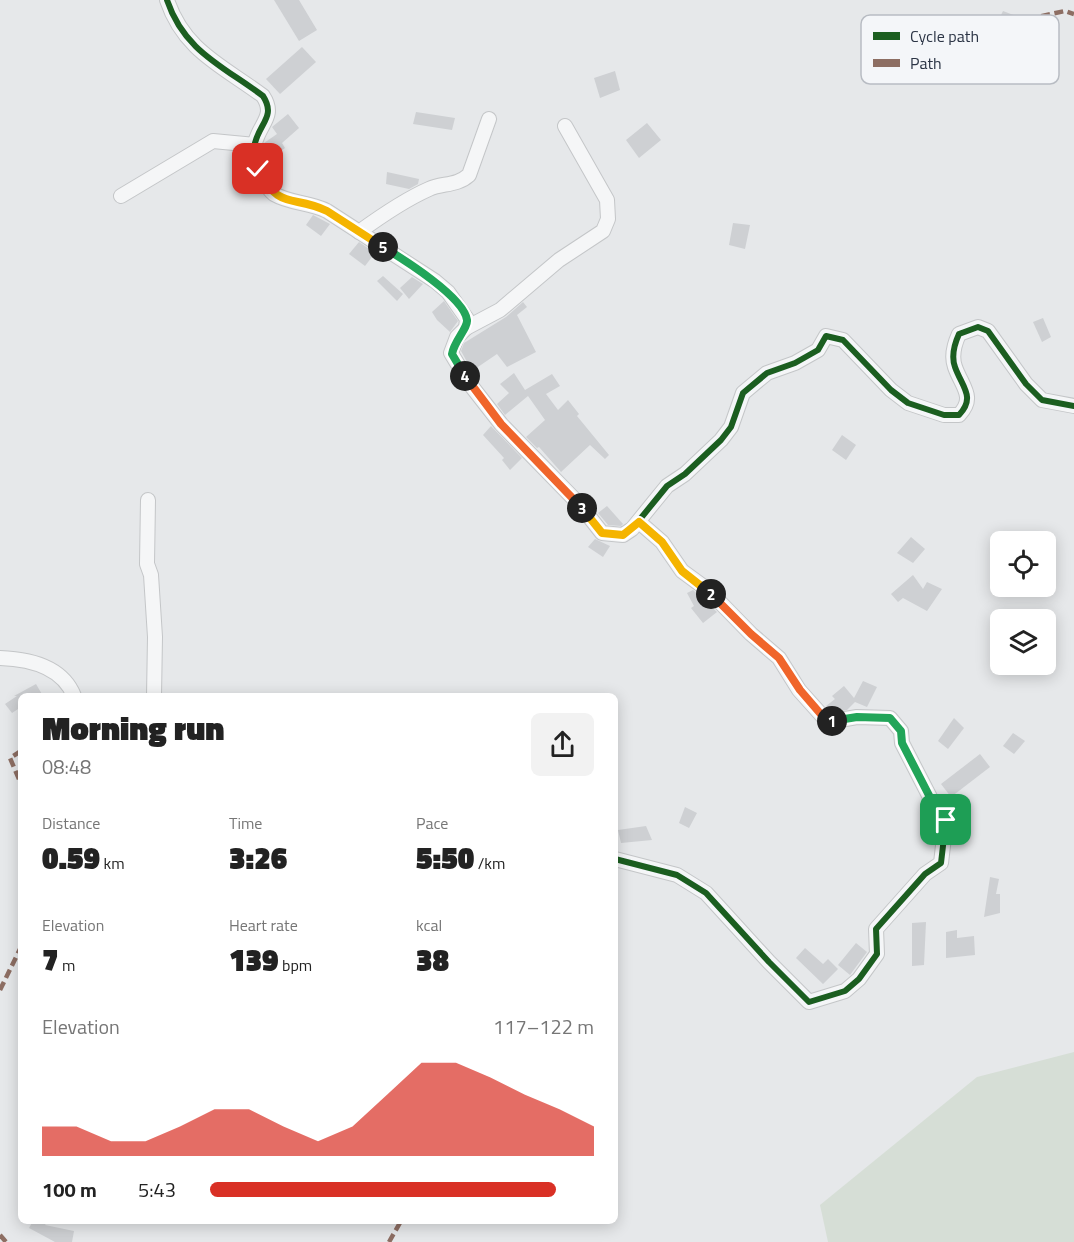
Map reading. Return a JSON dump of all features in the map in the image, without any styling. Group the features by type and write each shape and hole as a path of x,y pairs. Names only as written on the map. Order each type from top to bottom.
{"street":[{"path":"167,0 180,29 192,44 263,96 269,105 255,145 258,169 271,192 295,202 318,206 435,281 447,292 467,319 466,328"},
{"path":"359,232 384,214 430,188 462,181 469,175 489,119"},
{"path":"565,126 607,200 606,225 603,231 559,260 500,309 466,328 458,337 452,354 469,383 501,424 580,505 602,533 623,535 639,522 667,486 685,474 721,440 730,427 743,393 767,373 795,363 818,350 826,336 843,340 891,390 908,403 944,415 959,415 966,407 968,398 954,366 954,346 959,334 978,327 988,331 1026,384 1042,400 1074,406"},
{"path":"121,196 213,141 255,145"},
{"path":"148,500 147,564 151,575 155,637 154,693"},
{"path":"618,860 677,875 706,893 809,1002 845,991 859,979 877,954 876,929 926,874 941,863 946,820 934,805 902,743 901,731 890,718 857,717 834,721 825,719 800,690 779,658 751,634 708,590 682,571 662,542 639,522"},
{"path":"0,658 43,664 60,676 72,693"}],"shaded area":[{"path":"1074,1052 1074,1242 828,1242 820,1205 977,1077"}],"building":[{"path":"274,0 299,0 317,30 299,41"},
{"path":"1003,11 1013,15 1001,15"},
{"path":"302,47 316,62 280,94 266,79"},
{"path":"615,71 620,90 600,98 594,78"},
{"path":"416,112 455,118 452,130 413,124"},
{"path":"288,114 299,128 282,143 285,148 271,158 264,143 277,134 272,127"},
{"path":"647,123 661,140 639,158 626,140"},
{"path":"387,172 419,179 418,184 409,189 386,184"},
{"path":"313,215 330,224 321,236 306,225"},
{"path":"733,223 750,225 745,249 729,245"},
{"path":"359,242 375,253 365,266 349,254"},
{"path":"383,276 403,294 397,301 377,281"},
{"path":"412,277 423,284 409,299 400,288"},
{"path":"444,301 458,321 450,332 432,312"},
{"path":"523,302 527,307 517,315 536,352 507,367 497,354 472,371 461,351 464,343 506,317"},
{"path":"1043,318 1051,337 1042,342 1033,322"},
{"path":"514,373 525,390 552,374 560,386 546,394 558,410 568,400 579,414 577,416 609,455 605,459 590,445 561,472 539,447 537,448 526,437 545,420 528,396 505,415 497,404 509,393 500,384"},
{"path":"491,426 522,458 510,470 502,460 504,458 483,435"},
{"path":"842,435 856,445 846,460 832,450"},
{"path":"607,506 623,524 621,526 608,525 598,513"},
{"path":"911,537 925,549 913,563 897,553"},
{"path":"595,539 610,546 603,557 588,547"},
{"path":"913,575 923,589 927,582 942,589 927,611 903,598 898,602 891,594"},
{"path":"693,590 717,612 703,623 691,608 694,606 687,593"},
{"path":"863,681 877,687 867,707 855,702 847,710 834,712 826,706 835,699 832,696 844,686 854,698"},
{"path":"36,684 41,693 20,693"},
{"path":"18,694 18,709 12,713 5,704 17,696 14,696"},
{"path":"954,718 964,728 948,749 938,741"},
{"path":"1013,733 1025,741 1014,754 1003,746"},
{"path":"980,754 990,767 951,797 941,784"},
{"path":"685,807 697,813 689,828 679,823"},
{"path":"646,826 652,840 621,843 618,830"},
{"path":"990,877 999,879 996,894 1000,894 1000,913 984,917"},
{"path":"926,922 924,965 912,966 912,923"},
{"path":"957,930 957,938 974,936 975,955 946,958 946,932"},
{"path":"856,943 867,952 850,975 838,965"},
{"path":"805,948 823,964 828,959 838,969 823,984 796,958"},
{"path":"31,1224 46,1224 74,1231 72,1242 55,1242 29,1228"}],"marked path":[{"path":"1046,15 1065,11 1074,14"},
{"path":"18,753 10,758 18,777"},
{"path":"0,990 18,953"},
{"path":"389,1242 399,1224"},
{"path":"0,1235 6,1242"}],"cycle path":[{"path":"167,0 174,18 194,45 263,96 267,103 268,114 257,136 254,152 259,170 269,189 280,197 327,211 435,281 448,292 467,319 466,328 457,337 451,353 469,383 501,424 580,505 602,533 623,535 632,529 667,486 685,474 721,440 731,427 743,393 767,373 795,363 818,350 826,336 843,340 891,390 908,403 944,415 959,415 967,403 967,397 954,363 954,346 959,334 978,327 988,331 1026,384 1042,400 1074,406"},
{"path":"618,860 677,875 706,893 809,1002 845,991 859,979 877,954 876,929 925,874 941,863 946,820 934,805 902,743 901,731 890,718 857,717 834,721 825,719 799,690 779,658 751,634 708,590 682,571 662,542 639,522"}],"route":[{"path":"258,169 271,192 295,202 318,206 327,211 435,281 447,292 467,319 466,328 453,346 452,354 469,383 501,424 580,505 593,525 602,533 623,535 639,522 662,542 682,571 708,590 751,634 779,658 800,690 825,719 834,721 857,717 890,718 901,731 902,743 934,805 946,820"}]}
